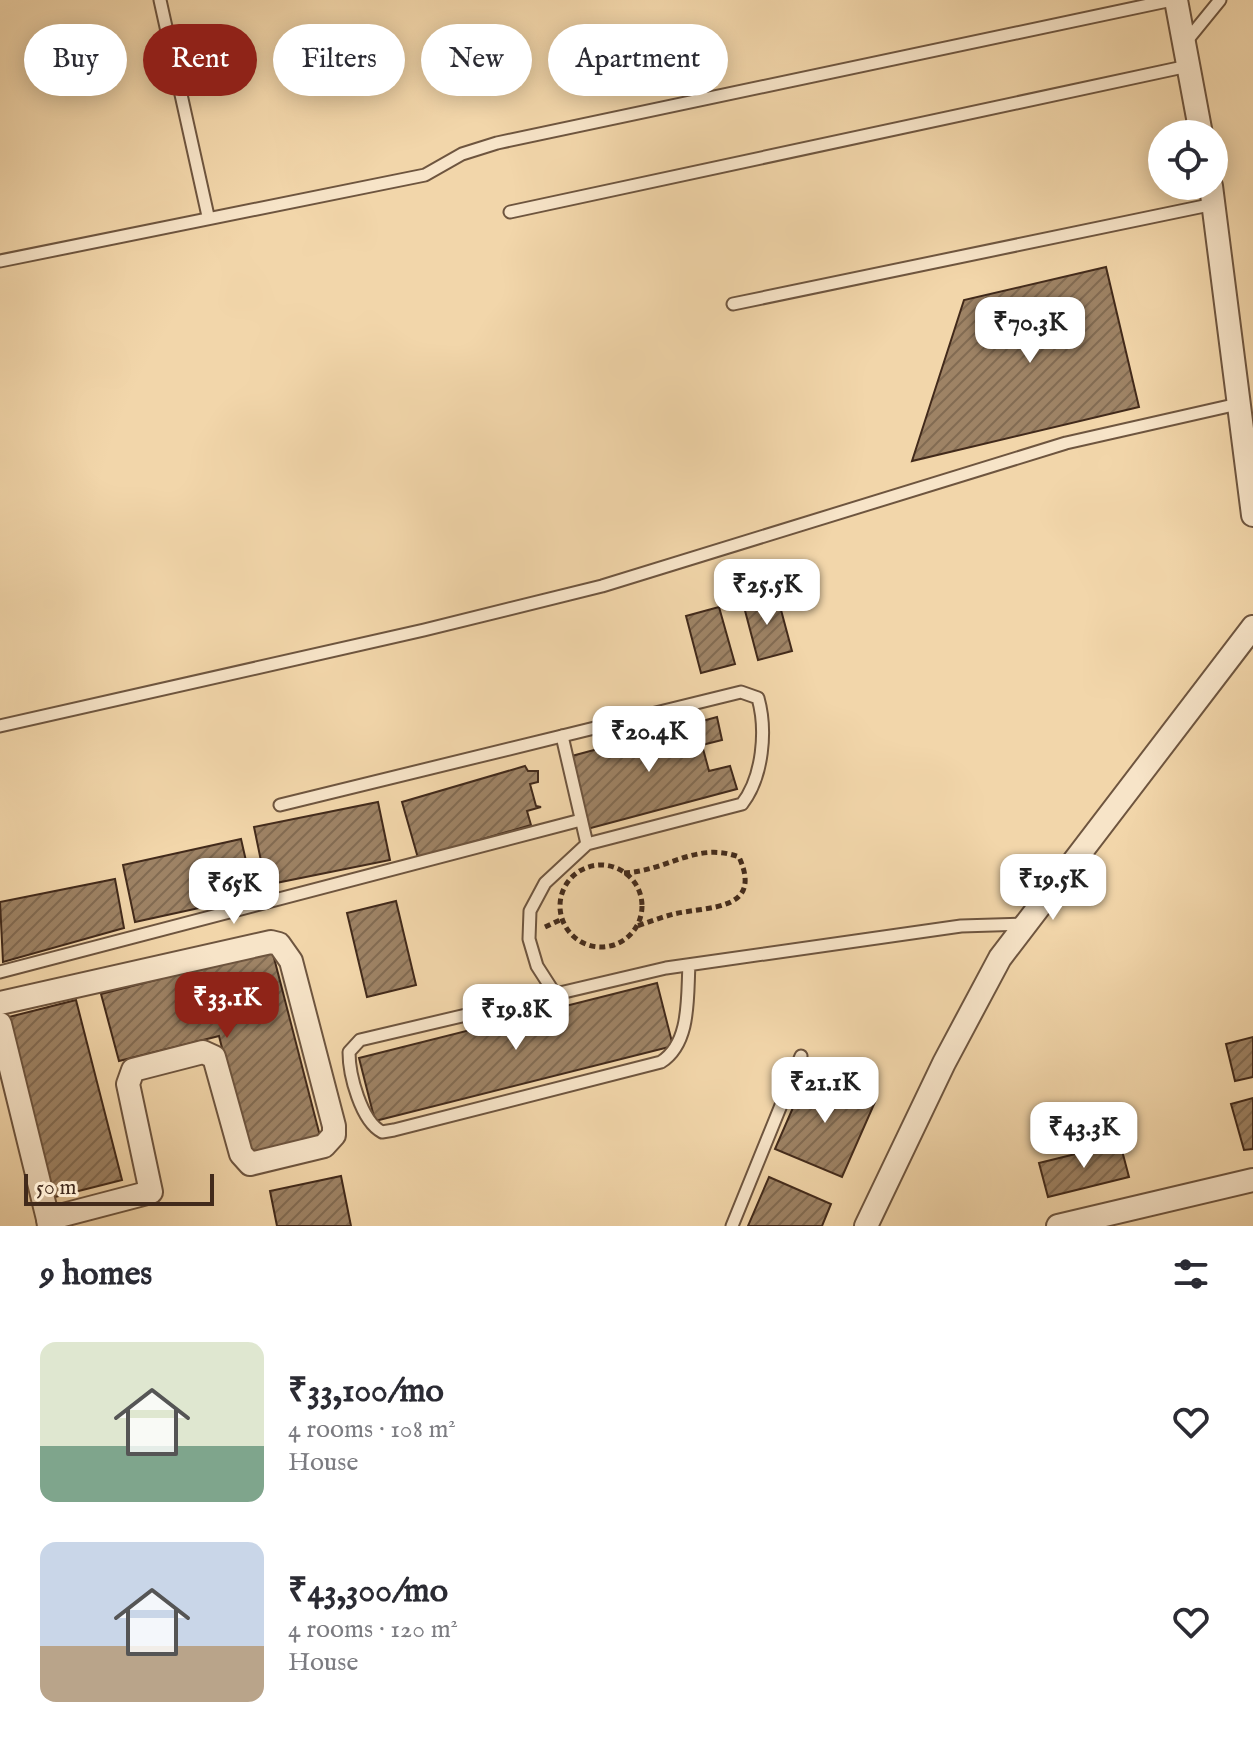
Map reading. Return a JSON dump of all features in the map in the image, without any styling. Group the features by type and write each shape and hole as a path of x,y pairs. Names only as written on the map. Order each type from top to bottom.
{"street":[{"path":"1174,0 1198,120"},
{"path":"1213,200 1238,404 1249,458 1253,515"},
{"path":"866,1226 944,1063 1000,958 1253,627"},
{"path":"0,1003 271,942 279,944 291,961 334,1135 324,1146 250,1164 241,1154 214,1057 203,1052 133,1070 128,1084 153,1188 151,1192 48,1222 0,1024"},
{"path":"1058,1226 1082,1223 1253,1180"}],"lane":[{"path":"160,0 208,216"},
{"path":"0,261 208,216 425,175 462,154 497,143 1174,0"},
{"path":"1184,43 1220,0"},
{"path":"510,212 1188,66"},
{"path":"733,304 1190,200"},
{"path":"0,726 408,634 602,586 1036,451 1238,404"},
{"path":"280,805 741,692 758,698 759,769 752,791 742,804 587,844 545,883 530,911 529,939 537,966 555,994"},
{"path":"562,736 587,844"},
{"path":"0,972 581,820"},
{"path":"689,965 685,1020 672,1055 661,1062 394,1130 382,1132 367,1119 349,1062 349,1052 360,1040 689,965 961,926 1023,924"},
{"path":"732,1226 801,1056"}],"path":[{"path":"624,873 647,872 705,849 739,857 745,870 745,885 735,900 724,906 675,914 637,926 617,944 591,946 568,931 562,919 563,892 579,872 605,865 624,873 637,887 641,900 637,926"}],"building":[{"path":"1106,267 1139,407 912,461 964,300"},
{"path":"777,595 792,651 758,660 743,603"},
{"path":"719,607 735,664 701,673 686,616"},
{"path":"717,717 722,740 702,745 709,771 730,766 737,789 587,829 568,757"},
{"path":"525,766 528,771 538,771 538,782 530,784 536,806 541,807 527,811 531,825 418,858 402,802"},
{"path":"378,802 390,860 266,885 254,827"},
{"path":"241,839 254,896 135,922 123,865"},
{"path":"115,879 124,928 3,962 0,902"},
{"path":"396,901 416,985 367,997 347,913"},
{"path":"272,950 320,1136 249,1155 219,1036 119,1061 101,994"},
{"path":"657,983 673,1046 375,1121 359,1058"},
{"path":"76,1000 122,1180 47,1199 1,1019"},
{"path":"1253,1037 1253,1077 1235,1081 1226,1044"},
{"path":"808,1073 875,1102 842,1177 775,1149"},
{"path":"1253,1098 1253,1149 1244,1150 1231,1104"},
{"path":"1120,1143 1129,1177 1048,1197 1039,1163"},
{"path":"341,1176 351,1226 277,1226 270,1191"},
{"path":"769,1177 831,1204 822,1226 748,1226"}]}
